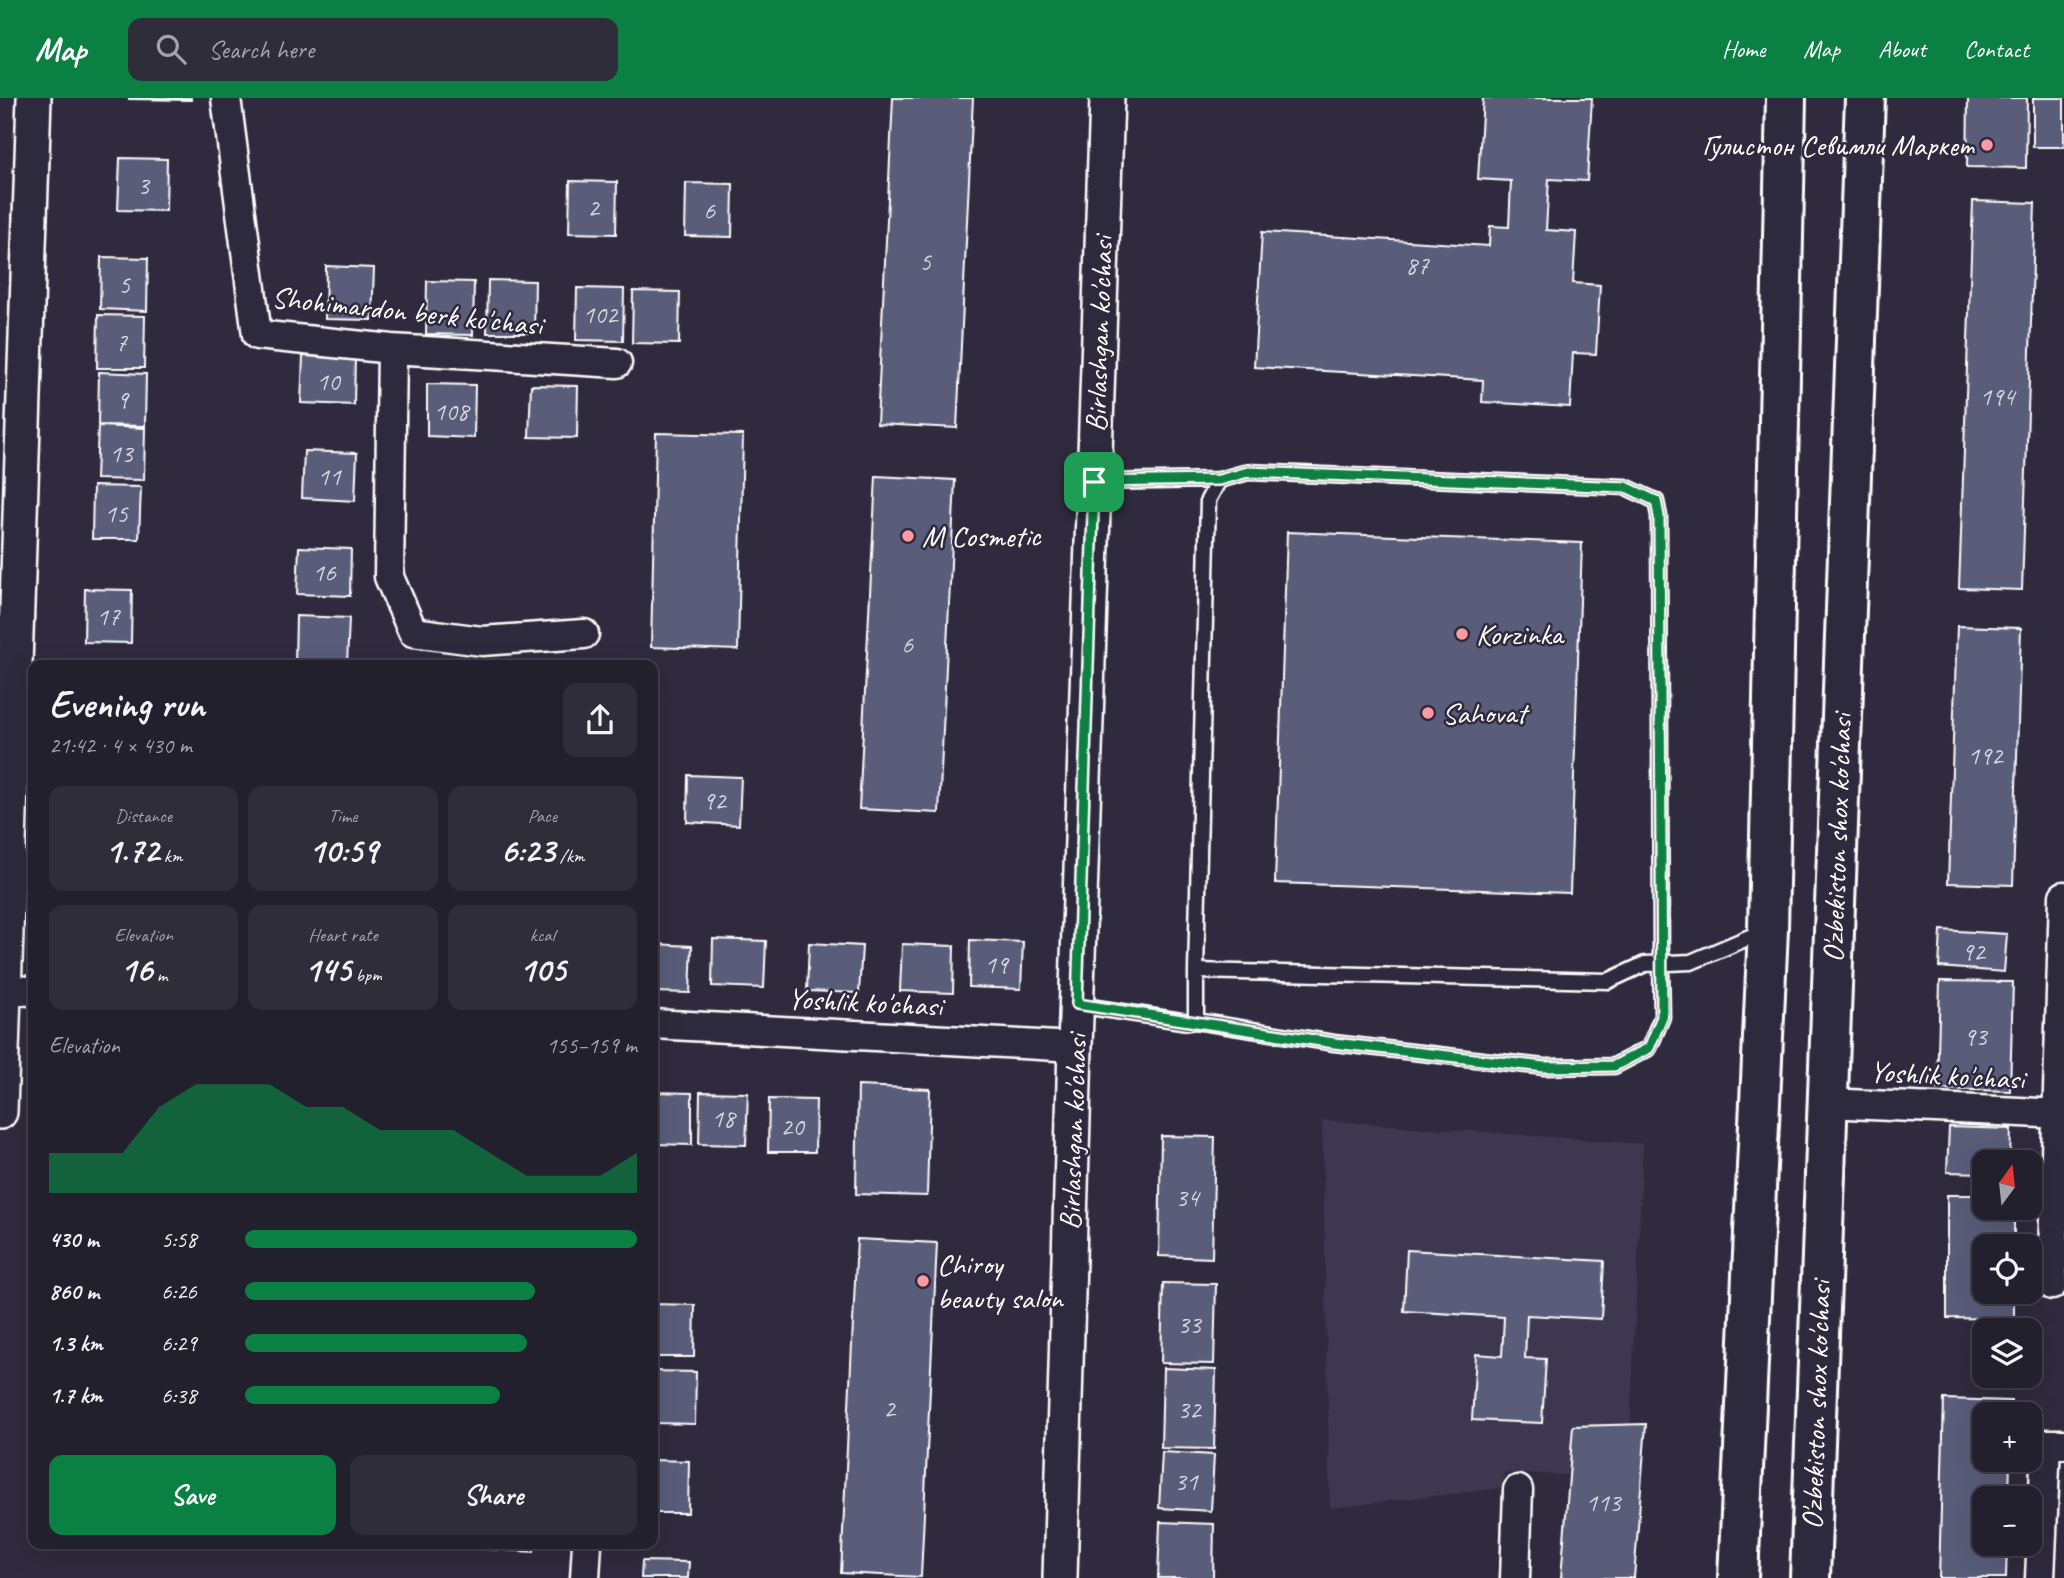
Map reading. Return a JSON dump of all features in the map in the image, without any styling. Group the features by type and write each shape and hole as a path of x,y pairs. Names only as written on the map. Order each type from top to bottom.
{"main road":[{"path":"1738,1578 1768,929 1786,98"},
{"name":"O'zbekiston shox ko'chasi","path":"1810,1578 1865,98"}],"street":[{"path":"0,1112 18,990 34,98"},
{"name":"Shohimardon berk ko'chasi","path":"226,98 257,335 392,349 617,363"},
{"name":"Birlashgan ko'chasi","path":"1060,1578 1074,1047 1107,98"},
{"path":"392,349 389,577 413,632 482,641 584,634"},
{"path":"2052,1285 2060,1113 2064,896"},
{"name":"Yoshlik ko'chasi","path":"658,1024 1074,1047"},
{"name":"Yoshlik ko'chasi","path":"1827,1103 2060,1113"},
{"path":"2040,1578 2046,1444 2064,1444"},
{"path":"1515,1578 1518,1490"},
{"path":"585,1578 587,1549"}],"lane":[{"path":"1077,1004 1334,1043 1544,1067 1614,1066 1649,1048 1662,1017 1659,516 1656,501 1626,487 1248,472 1219,480 1094,482"},
{"path":"1196,1021 1208,500 1219,480"},
{"path":"1196,971 1608,981 1645,964 1691,962 1768,929"}],"shaded area":[{"path":"1322,1120 1643,1144 1628,1477 1504,1473 1502,1488 1330,1508"}],"building":[{"path":"191,98 191,100 129,99"},
{"path":"893,98 973,98 957,428 877,424"},
{"path":"1483,98 1592,98 1587,181 1549,179 1546,230 1576,232 1573,283 1600,285 1596,354 1573,353 1570,407 1482,402 1483,380 1254,367 1262,232 1489,246 1490,226 1509,227 1511,181 1478,179"},
{"path":"1968,98 2027,98 2026,168 1967,167"},
{"path":"2033,98 2064,98 2064,147 2033,147"},
{"path":"120,158 167,159 166,211 118,210"},
{"path":"570,181 617,182 616,234 569,233"},
{"path":"686,183 733,184 732,237 685,236"},
{"path":"1973,201 2035,203 2022,590 1959,588"},
{"path":"101,257 148,258 147,311 100,309"},
{"path":"326,266 374,268 372,320 325,319"},
{"path":"488,280 535,281 534,333 487,333"},
{"path":"427,281 474,282 473,335 426,334"},
{"path":"577,288 624,289 623,341 576,340"},
{"path":"633,291 680,292 679,344 632,343"},
{"path":"98,315 145,316 144,368 97,368"},
{"path":"303,356 355,358 354,405 301,403"},
{"path":"99,372 146,374 145,426 98,425"},
{"path":"427,384 475,385 474,438 427,436"},
{"path":"531,385 578,386 577,438 529,437"},
{"path":"98,426 145,428 144,480 96,479"},
{"path":"656,433 743,435 738,650 651,647"},
{"path":"304,451 357,453 355,501 302,498"},
{"path":"876,476 955,480 939,813 859,809"},
{"path":"93,486 141,487 139,539 92,539"},
{"name":"Sahovat","path":"1287,532 1582,543 1570,893 1275,883"},
{"path":"299,547 351,549 350,596 297,594"},
{"path":"85,589 132,590 131,643 84,642"},
{"path":"296,616 349,618 347,660 295,660"},
{"path":"1957,626 2021,628 2013,885 1948,883"},
{"path":"688,775 741,777 739,825 687,822"},
{"path":"1941,930 2007,934 2004,972 1939,967"},
{"path":"713,939 766,941 764,988 712,986"},
{"path":"970,940 1023,942 1021,989 969,987"},
{"path":"809,943 862,946 859,993 807,991"},
{"path":"658,944 692,946 690,993 658,992"},
{"path":"902,944 954,946 953,993 900,991"},
{"path":"1940,981 2013,982 2010,1091 1937,1089"},
{"path":"858,1086 930,1089 927,1196 856,1194"},
{"path":"658,1092 692,1093 692,1145 658,1144"},
{"path":"700,1092 748,1093 746,1145 699,1144"},
{"path":"769,1099 816,1100 815,1152 768,1152"},
{"path":"1949,1127 2011,1129 2010,1150 1972,1150 1972,1173 1947,1172"},
{"path":"1161,1136 1215,1137 1212,1258 1159,1256"},
{"path":"1947,1195 1972,1195 1972,1220 2014,1220 2014,1234 1972,1234 1972,1304 2014,1304 2014,1318 1947,1318"},
{"path":"857,1239 937,1243 921,1577 841,1573"},
{"path":"1407,1250 1604,1261 1601,1319 1527,1315 1525,1358 1546,1359 1542,1423 1472,1420 1476,1354 1502,1356 1504,1317 1404,1311"},
{"path":"1163,1283 1216,1284 1214,1364 1161,1363"},
{"path":"658,1304 695,1305 694,1357 658,1357"},
{"path":"1163,1368 1216,1370 1214,1449 1161,1448"},
{"path":"658,1371 696,1372 695,1424 658,1423"},
{"path":"1944,1399 2011,1401 1972,1402 1972,1472 2010,1472 2009,1486 1972,1486 1972,1556 2007,1556 2006,1578 1939,1578"},
{"path":"1646,1424 1634,1578 1561,1578 1573,1426"},
{"path":"1162,1452 1214,1455 1211,1511 1159,1508"},
{"path":"658,1460 689,1461 688,1513 658,1513"},
{"path":"1160,1522 1214,1524 1213,1578 1158,1578"},
{"path":"486,1549 534,1549 534,1552"},
{"path":"642,1561 689,1562 688,1578 641,1578"}],"place":[{"name":"Гулистон Севимли Маркет","path":"1987,145"},
{"name":"M Cosmetic","path":"908,536"},
{"name":"Korzinka","path":"1462,634"},
{"name":"Sahovat","path":"1428,713"},
{"name":"Chiroy beauty salon","path":"923,1281"}],"route":[{"path":"1248,472 1626,487 1656,501 1659,516 1662,1017 1649,1048 1614,1066 1544,1067 1334,1043 1077,1004 1094,482 1219,480 1248,472"}]}
